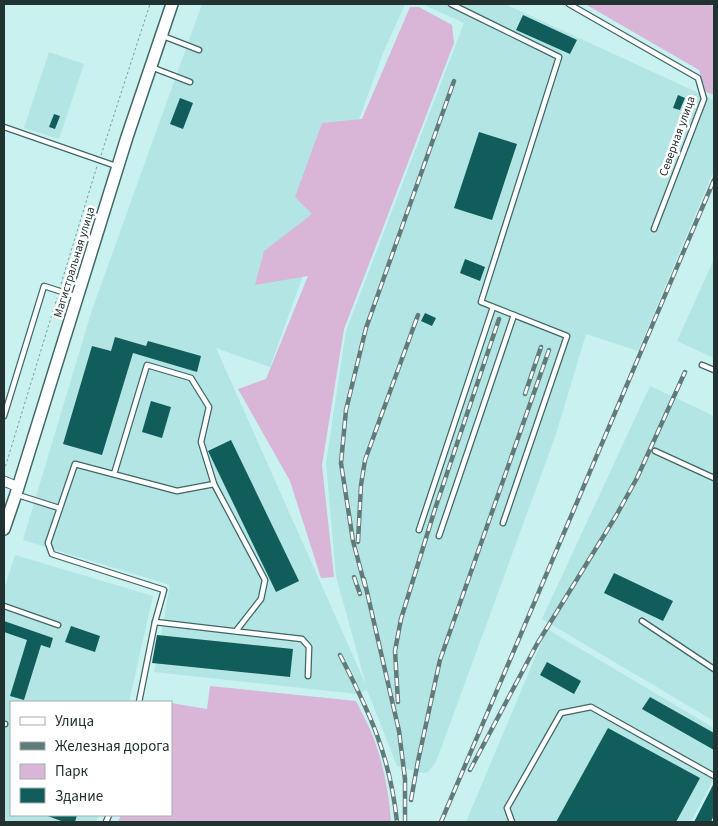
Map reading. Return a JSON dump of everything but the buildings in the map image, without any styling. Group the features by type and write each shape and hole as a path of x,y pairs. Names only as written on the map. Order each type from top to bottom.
{"street":[{"name":"Магистральная улица","path":"4,528 78,297 117,167 172,4"},
{"path":"4,482 17,490"}],"lane":[{"path":"451,4 559,57 480,302 567,336 503,523"},
{"name":"Северная улица","path":"568,4 698,78 704,99 654,229"},
{"path":"161,36 199,50"},
{"path":"150,66 190,82"},
{"path":"4,127 117,167"},
{"path":"4,416 44,286 78,297"},
{"path":"419,530 493,307"},
{"path":"439,536 514,315"},
{"path":"114,474 147,365 191,378 209,407 201,442 214,484 265,580 261,599 236,631"},
{"path":"702,365 714,370"},
{"path":"655,451 714,478"},
{"path":"139,701 155,622 164,590 52,554 48,543 74,464 177,491 214,484"},
{"path":"17,490 59,508"},
{"path":"4,606 58,625"},
{"path":"642,621 714,669"},
{"path":"155,622 302,638 309,647 308,676"},
{"path":"512,822 507,808 561,713 591,707 714,776"}],"path":[{"path":"4,470 99,160 150,4"}],"shaded area":[{"path":"202,4 405,4 383,53 270,367 216,348 366,685 336,576 326,463 346,331 464,23 422,4 505,4 714,100 714,170 638,351 586,334 555,437 436,762 428,772 422,773 397,766 367,690 357,694 154,672 170,585 23,540 92,310"},
{"path":"49,52 84,64 59,139 24,128"},
{"path":"714,259 714,358 677,341"},
{"path":"650,386 714,416 714,721 542,619"},
{"path":"15,555 153,596 129,701 10,701 10,816 99,816 96,822 4,822 4,589"},
{"path":"547,629 714,728 714,778 691,822 466,822"}],"green space":[{"path":"585,4 710,4 714,8 714,95 706,92 699,70"},
{"path":"410,7 419,7 452,25 454,43 344,329 322,465 334,577 321,578 290,481 238,389 266,379 308,276 255,285 264,251 312,214 295,197 322,123 362,119"},
{"path":"210,686 356,701 372,734 381,759 391,822 118,822 121,816 172,816 172,703 207,709"}],"railway":[{"path":"365,586 353,541 341,463 346,410 366,328 454,81"},
{"path":"441,822 714,180"},
{"path":"358,542 361,485 365,460 418,315"},
{"path":"398,702 395,651 401,619 435,509 499,319"},
{"path":"525,394 541,347"},
{"path":"411,800 440,660 549,350"},
{"path":"470,770 537,644 616,516 637,478 685,372"},
{"path":"354,577 360,594"},
{"path":"364,579 399,731 405,779 405,822"},
{"path":"340,655 361,696 384,755 394,798 397,822"}]}
